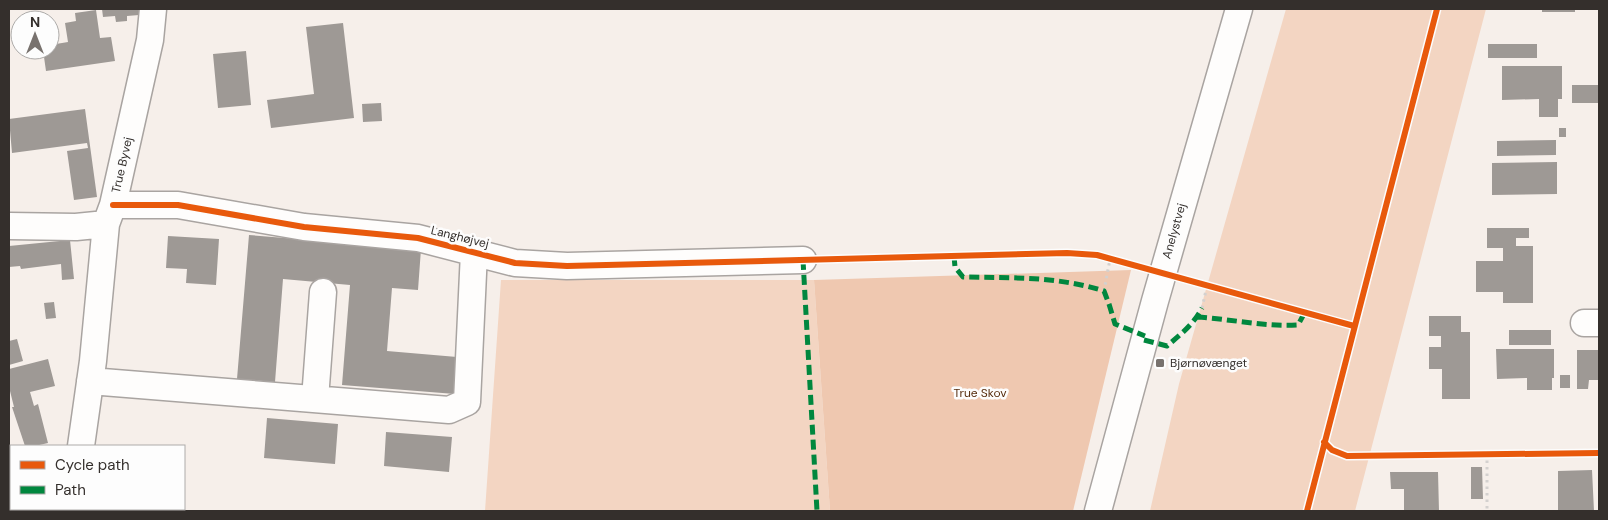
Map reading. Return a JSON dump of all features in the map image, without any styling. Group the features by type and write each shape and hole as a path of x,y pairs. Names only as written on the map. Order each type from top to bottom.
{"street":[{"name":"True Byvej","path":"110,215 150,40 154,9"},
{"name":"Anelystvej","path":"1098,511 1160,282 1239,9"},
{"name":"Langhøjvej","path":"110,215 178,206 304,227 418,238 515,263 567,266 803,260"},
{"path":"9,226 76,227 110,215 81,445"},
{"path":"90,381 449,410 466,402 474,252"},
{"path":"315,399 322,292"}],"path":[{"path":"1104,291 1107,258 1120,261"},
{"path":"1202,308 1204,285 1216,288"},
{"path":"1477,454 1496,454"},
{"path":"1487,454 1487,511"}],"shaded area":[{"path":"1286,9 1486,9 1355,511 1150,511 1179,384"},
{"path":"501,280 814,280 830,511 485,511"}],"green space":[{"name":"True Skov","path":"1131,270 1073,511 830,511 814,280"}],"building":[{"path":"102,9 139,9 139,15 127,16 127,21 116,22 115,16 103,17"},
{"path":"1542,9 1575,9 1575,12 1542,12"},
{"path":"96,10 100,38 111,37 115,61 46,71 44,60 60,60 60,43 68,42 65,23 76,21 75,13"},
{"path":"343,23 354,118 271,128 267,100 314,94 306,27"},
{"path":"1488,44 1537,44 1537,58 1488,58"},
{"path":"246,51 251,105 218,108 213,54"},
{"path":"1502,66 1562,66 1562,99 1558,99 1558,117 1539,117 1539,99 1502,100"},
{"path":"1572,85 1599,85 1599,103 1572,103"},
{"path":"381,103 382,121 363,122 362,104"},
{"path":"85,109 97,197 74,200 67,151 88,148 87,143 12,153 9,119"},
{"path":"1559,128 1566,128 1566,137 1559,137"},
{"path":"1556,140 1556,155 1497,156 1497,141"},
{"path":"1557,162 1557,194 1492,195 1492,163"},
{"path":"1487,228 1529,228 1529,238 1516,238 1516,246 1533,246 1533,303 1503,303 1503,292 1476,292 1476,261 1503,261 1503,248 1487,248"},
{"path":"249,235 421,249 418,290 392,288 387,351 457,357 455,394 342,385 350,285 283,279 275,382 237,379"},
{"path":"168,236 219,239 216,285 186,283 187,269 166,268"},
{"path":"70,240 74,279 62,280 61,264 21,269 20,266 9,267 9,246"},
{"path":"54,302 56,318 46,319 44,303"},
{"path":"1429,316 1461,316 1461,332 1470,332 1470,399 1442,399 1442,369 1429,369 1429,347 1441,347 1441,336 1429,336"},
{"path":"1509,330 1551,330 1551,345 1509,345"},
{"path":"17,339 23,361 9,365 9,341"},
{"path":"1496,349 1554,349 1552,390 1527,390 1527,378 1497,379"},
{"path":"1577,350 1599,350 1599,380 1589,380 1588,389 1577,389"},
{"path":"48,359 55,386 30,392 34,406 38,404 48,443 25,445 12,407 14,407 9,387 9,369"},
{"path":"1560,375 1570,375 1570,388 1560,388"},
{"path":"267,418 338,424 335,464 264,458"},
{"path":"386,432 452,437 449,472 384,466"},
{"path":"1471,467 1482,467 1483,499 1471,499"},
{"path":"1592,470 1594,511 1558,511 1558,471"},
{"path":"1390,472 1438,472 1439,511 1404,511 1404,489 1391,489"},
{"path":"10,482 10,505 9,505"}],"marked path":[{"path":"954,256 955,267 963,277 1052,280 1104,291 1115,324 1145,336"},
{"path":"803,260 817,511"},
{"path":"1144,340 1167,346 1191,324 1202,308"},
{"path":"1197,317 1273,325 1298,325 1305,312"}],"cycle path":[{"path":"1307,511 1437,9"},
{"path":"113,205 178,205 304,227 418,238 515,263 567,266 1067,253 1097,255 1354,326"},
{"path":"1324,442 1332,450 1347,456 1599,453"}],"place":[{"name":"Bjørnøvænget","path":"1160,363"}]}
